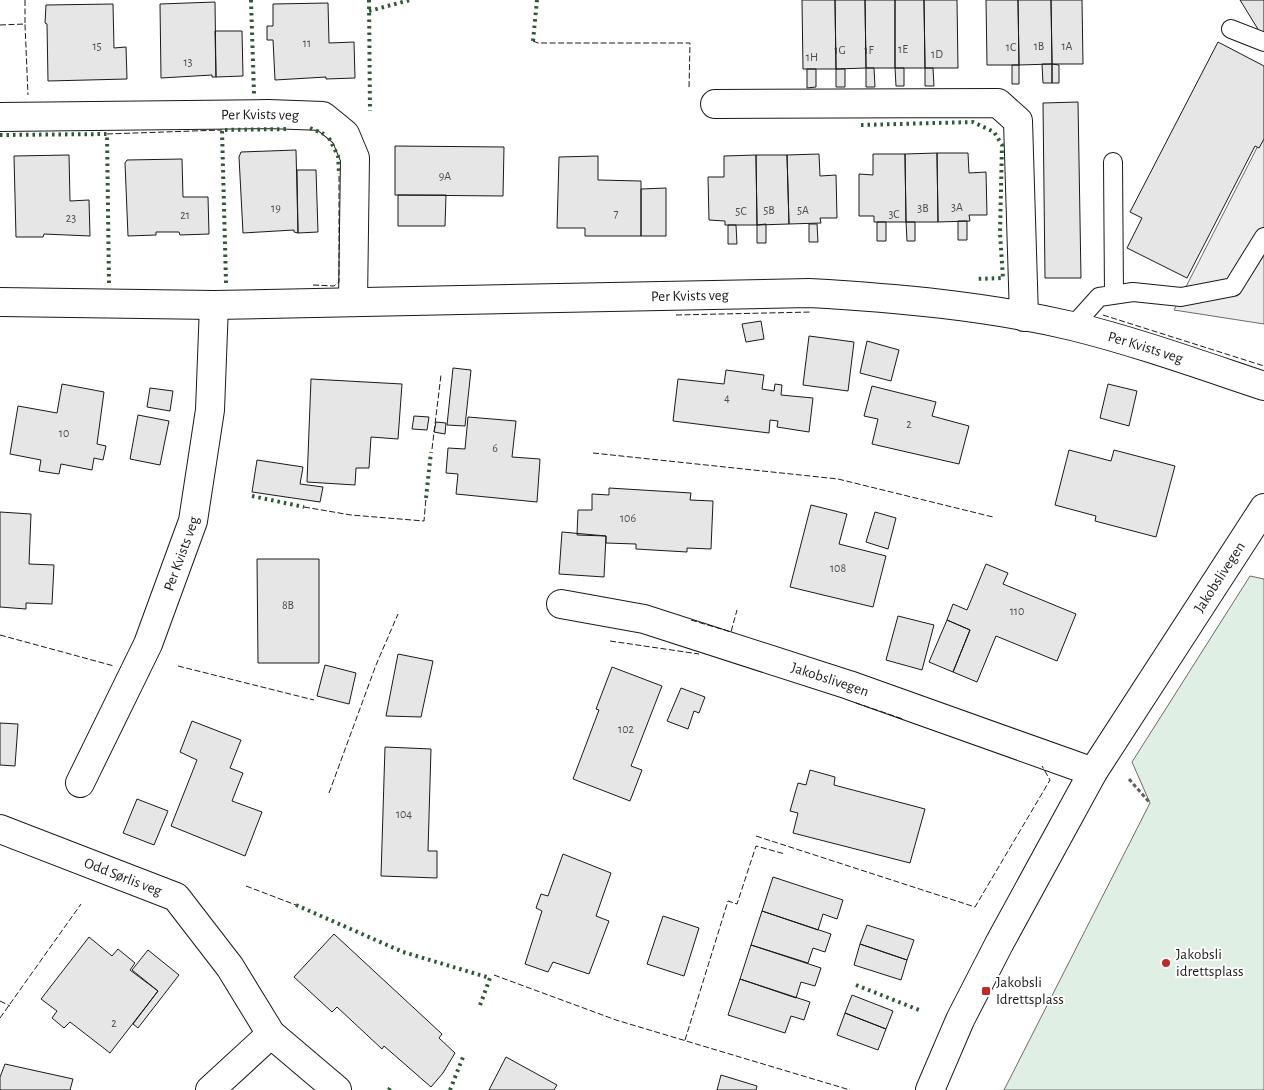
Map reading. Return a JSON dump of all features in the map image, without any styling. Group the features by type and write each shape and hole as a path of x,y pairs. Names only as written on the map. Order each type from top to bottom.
{"street":[{"path":"715,104 998,103 1018,121 1024,317"},
{"name":"Per Kvists veg","path":"0,117 268,114 323,116 345,134 355,158 353,302"},
{"name":"Per Kvists veg","path":"0,302 214,305 810,293 907,299 980,308 1073,326 1264,386"},
{"name":"Per Kvists veg","path":"80,783 148,644 193,521 210,410 214,305"},
{"name":"Jakobslivegen","path":"930,1090 960,1020 999,944 1093,772 1264,508"},
{"name":"Jakobslivegen","path":"561,604 644,619 849,685 1093,772"},
{"name":"Odd Sørlis veg","path":"0,829 176,897 230,967 270,1034 337,1090"},
{"path":"210,1090 270,1034"}],"lane":[{"path":"1231,29 1264,42"},
{"path":"1113,162 1114,294"},
{"path":"1073,326 1100,297 1133,292 1181,296 1233,287 1264,237"}],"green space":[{"name":"Jakobsli idrettsplass","path":"1250,576 1264,579 1264,1090 1004,1090 1150,803 1132,762"}],"shaded area":[{"path":"1264,134 1264,324 1174,310 1192,275"}],"building":[{"path":"802,0 835,0 836,69 803,69"},
{"path":"835,0 865,0 866,68 836,69"},
{"path":"865,0 895,0 895,68 866,68"},
{"path":"895,0 924,0 925,68 895,68"},
{"path":"924,0 957,0 958,68 925,68"},
{"path":"986,0 1018,0 1019,65 987,65"},
{"path":"1018,0 1051,0 1052,64 1019,65"},
{"path":"1051,0 1082,0 1083,64 1052,64"},
{"path":"1240,0 1264,0 1264,39"},
{"path":"215,2 216,77 212,77 212,75 161,78 160,4"},
{"path":"328,3 329,43 354,42 355,78 326,79 326,77 275,80 273,40 267,40 267,26 273,26 273,4"},
{"path":"113,4 114,48 126,47 127,79 48,81 46,5"},
{"path":"215,31 242,31 243,76 216,77"},
{"path":"1218,42 1264,66 1264,139 1259,148 1255,146 1187,278 1127,248 1142,218 1130,212"},
{"path":"1042,64 1052,64 1052,83 1043,83"},
{"path":"1052,64 1059,65 1059,83 1052,83"},
{"path":"1012,65 1019,65 1019,84 1012,84"},
{"path":"866,68 874,68 875,87 866,87"},
{"path":"895,68 904,68 904,86 896,86"},
{"path":"925,68 933,68 934,86 925,86"},
{"path":"807,69 816,69 816,87 807,88"},
{"path":"836,69 845,69 845,87 836,87"},
{"path":"1078,102 1081,278 1045,278 1043,103"},
{"path":"395,146 504,147 503,196 395,195"},
{"path":"296,150 298,233 294,232 294,230 243,233 239,157 241,152"},
{"path":"937,153 938,222 906,222 905,154"},
{"path":"937,153 968,153 969,173 986,172 987,215 969,215 970,221 938,222"},
{"path":"819,154 820,176 836,175 837,218 820,218 821,223 789,224 787,155"},
{"path":"873,154 905,154 906,222 874,222 874,216 859,216 859,174 873,175"},
{"path":"69,155 70,201 89,200 90,236 44,234 43,237 16,237 14,156"},
{"path":"756,155 787,155 789,224 757,225"},
{"path":"756,155 757,225 725,225 725,221 709,220 708,177 724,177 724,156"},
{"path":"598,156 598,180 641,181 641,236 585,236 585,228 557,228 559,157"},
{"path":"182,159 183,197 208,197 209,234 180,235 179,232 156,232 156,235 128,236 125,163 127,160"},
{"path":"297,170 316,170 318,232 298,233"},
{"path":"666,188 666,236 641,236 641,189"},
{"path":"398,195 446,195 445,226 398,226"},
{"path":"958,221 967,221 967,240 958,240"},
{"path":"877,222 886,222 886,241 877,241"},
{"path":"906,222 915,222 915,241 907,241"},
{"path":"766,224 766,243 757,243 757,225"},
{"path":"809,224 817,224 818,242 809,242"},
{"path":"728,225 736,225 737,244 728,244"},
{"path":"761,321 764,339 746,342 742,324"},
{"path":"809,336 854,342 848,391 803,385"},
{"path":"867,341 899,350 891,381 860,373"},
{"path":"453,368 471,370 465,426 447,425"},
{"path":"726,370 764,375 762,389 774,391 775,384 782,385 781,395 813,398 809,432 777,427 778,421 770,420 769,433 673,421 678,379 724,384"},
{"path":"311,379 402,384 398,439 371,437 369,468 356,468 355,485 307,482"},
{"path":"62,384 104,392 97,444 106,446 103,460 94,458 92,470 61,464 59,474 39,471 41,460 10,454 18,406 57,413"},
{"path":"1108,384 1137,391 1129,426 1100,418"},
{"path":"872,386 936,402 932,416 969,426 959,464 872,444 878,419 864,416"},
{"path":"150,388 173,391 170,411 147,407"},
{"path":"138,415 169,421 160,465 130,459"},
{"path":"414,416 429,417 427,430 412,429"},
{"path":"468,417 516,421 512,457 540,459 537,502 456,494 458,474 446,473 448,448 465,449"},
{"path":"436,422 446,423 445,434 434,432"},
{"path":"1069,450 1111,461 1114,450 1175,466 1156,537 1095,521 1096,516 1055,505"},
{"path":"257,460 303,467 300,484 323,487 320,502 252,492"},
{"path":"609,488 691,493 690,500 713,501 711,549 687,548 687,552 636,549 636,544 606,543 606,536 577,535 578,510 592,510 592,494 609,495"},
{"path":"811,505 847,514 839,544 886,556 873,607 790,587"},
{"path":"0,512 31,514 29,564 54,565 52,604 26,603 26,609 0,607"},
{"path":"875,512 896,518 888,549 866,542"},
{"path":"562,532 606,536 604,577 559,574"},
{"path":"257,559 319,559 319,663 258,663"},
{"path":"986,564 1008,573 1003,584 1076,614 1057,661 996,636 977,682 953,672 970,630 947,620 953,604 967,610"},
{"path":"898,616 934,625 922,670 886,660"},
{"path":"947,620 970,630 953,672 929,662"},
{"path":"398,654 433,661 421,717 386,716"},
{"path":"325,665 356,673 349,704 317,696"},
{"path":"612,667 662,686 631,766 642,770 630,801 573,779 599,710 596,709"},
{"path":"681,688 705,697 699,713 694,711 688,729 667,721"},
{"path":"192,721 241,740 230,768 243,773 232,801 262,812 245,856 171,826 197,760 180,752"},
{"path":"0,723 18,724 15,766 0,765"},
{"path":"385,747 431,749 428,851 437,851 437,878 381,876"},
{"path":"810,770 835,777 834,785 925,809 910,863 793,833 798,813 790,811 798,783 806,785"},
{"path":"137,799 168,811 154,845 123,833"},
{"path":"563,854 611,873 596,916 609,921 589,974 553,962 548,972 525,964 542,911 536,908 541,894 548,896"},
{"path":"773,877 843,900 837,919 823,914 818,930 762,911"},
{"path":"762,911 831,934 825,952 813,948 808,963 751,945"},
{"path":"663,916 699,928 684,976 647,964"},
{"path":"867,925 914,940 907,960 860,944"},
{"path":"334,934 442,1034 439,1038 455,1053 443,1073 431,1087 384,1046 382,1049 337,1007 332,1012 294,977"},
{"path":"89,937 112,956 118,949 135,963 130,970 158,991 110,1053 70,1022 64,1028 52,1018 57,1011 41,999"},
{"path":"860,944 907,960 901,980 854,965"},
{"path":"751,945 821,968 815,986 801,982 796,998 740,979"},
{"path":"148,950 179,975 138,1028 133,1024 158,991 132,970"},
{"path":"740,979 810,1002 804,1020 791,1016 785,1033 728,1015"},
{"path":"852,995 893,1011 886,1029 845,1013"},
{"path":"845,1013 886,1029 878,1050 837,1035"},
{"path":"506,1057 557,1085 554,1090 489,1090"},
{"path":"5,1064 73,1079 70,1090 0,1090 0,1077"},
{"path":"721,1075 757,1086 756,1090 717,1090"}],"hedge":[{"path":"251,0 254,94"},
{"path":"369,0 370,111"},
{"path":"369,11 410,0"},
{"path":"533,41 537,0"},
{"path":"861,125 973,122 994,132 1002,145 1000,233 1003,278 975,279"},
{"path":"310,128 324,134"},
{"path":"226,283 222,130 288,129"},
{"path":"0,135 107,134 109,285"},
{"path":"329,138 338,156 339,173"},
{"path":"426,498 431,452"},
{"path":"252,496 304,507"},
{"path":"296,905 403,952 490,978 479,1008"},
{"path":"856,985 919,1010"},
{"path":"450,1090 463,1057"}],"fence":[{"path":"25,0 25,24"},
{"path":"0,25 25,24 28,95"},
{"path":"533,41 538,43 690,43 689,89"},
{"path":"107,134 222,130"},
{"path":"313,285 334,286 339,282 339,173"},
{"path":"676,315 812,312"},
{"path":"1103,315 1264,366"},
{"path":"432,449 441,375"},
{"path":"593,453 838,479 993,517"},
{"path":"304,507 351,515 424,521 426,498"},
{"path":"691,620 731,632 737,610"},
{"path":"329,793 376,665 398,614"},
{"path":"0,635 114,666"},
{"path":"610,641 699,654"},
{"path":"178,666 314,700"},
{"path":"856,703 903,719"},
{"path":"756,836 975,907 1050,780 1042,766"},
{"path":"685,1040 728,901 737,904 756,846 785,854"},
{"path":"246,886 296,905"},
{"path":"0,1018 81,904"},
{"path":"494,975 616,1020 850,1090"},
{"path":"0,1001 10,1006"}],"place":[{"name":"Jakobsli idrettsplass","path":"1166,963"},
{"name":"Jakobsli Idrettsplass","path":"986,991"}]}
